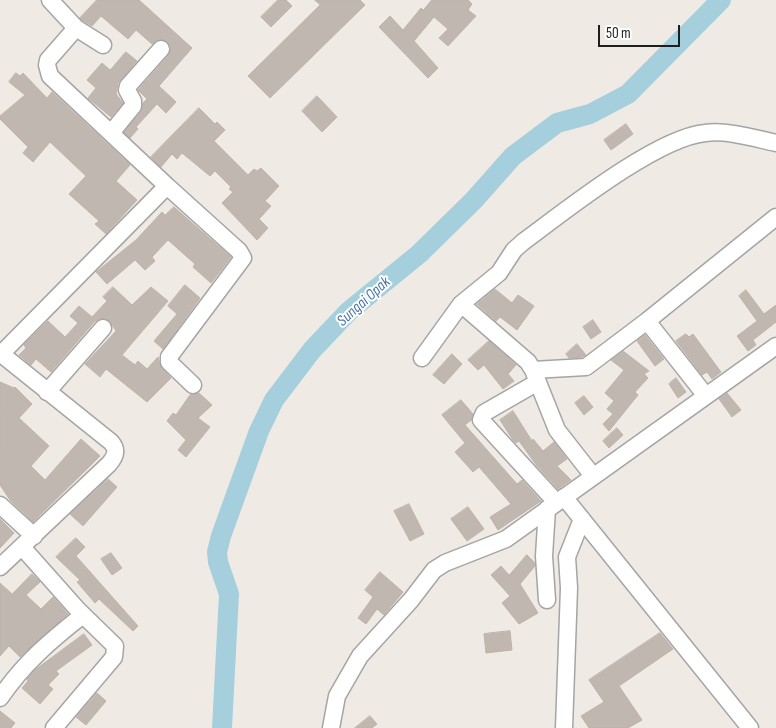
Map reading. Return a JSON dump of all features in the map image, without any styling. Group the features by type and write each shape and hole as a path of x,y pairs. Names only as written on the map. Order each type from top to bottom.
{"street":[{"path":"50,0 76,28 103,45"},
{"path":"76,28 48,60 48,72 53,79 239,251 243,258 169,357 169,362 193,386"},
{"path":"111,133 133,106 133,101 127,90 128,86 161,49"},
{"path":"422,358 464,306 499,273 511,254 523,242 591,192 661,148 689,136 705,133 726,133 776,143"},
{"path":"0,568 109,464 116,454 116,448 0,353 167,186"},
{"path":"750,728 582,520 556,503 481,420 484,413 536,376 586,367 647,321 776,217"},
{"path":"464,306 520,353 536,376 557,430 593,476"},
{"path":"647,321 706,396"},
{"path":"47,392 103,328"},
{"path":"331,728 337,696 360,656 411,600 434,570 444,563 506,539 776,346"},
{"path":"547,600 544,556 556,503"},
{"path":"0,506 83,615 112,641 116,652 54,728"},
{"path":"564,728 569,588 568,557 582,520"},
{"path":"0,698 18,672 35,654 83,615"}],"building":[{"path":"97,0 139,0 192,48 159,86 176,102 166,113 157,104 136,127 138,129 130,138 124,132 141,112 143,103 147,99 138,90 168,56 171,46 163,39 152,44 136,30 128,39 101,16 92,26 82,20 80,18"},
{"path":"278,0 286,0 292,6 271,27 261,17"},
{"path":"315,0 360,0 365,5 270,98 248,76 320,5"},
{"path":"432,0 468,0 472,4 468,10 476,16 448,46 439,38 448,29 434,17 414,41 438,68 428,78 379,27 390,16 403,30 421,8 423,10"},
{"path":"126,52 137,61 118,83 116,94 123,103 111,117 88,98 96,88 87,80 102,63 110,70"},
{"path":"16,73 20,76 23,73 47,98 52,92 130,165 116,181 137,200 106,234 95,224 99,221 69,194 86,176 50,142 33,162 23,153 28,147 0,119 0,116 25,95 9,82"},
{"path":"317,96 337,117 322,132 302,111"},
{"path":"199,108 215,124 217,122 225,130 214,141 248,175 254,169 257,171 261,168 279,186 265,201 271,206 259,219 268,228 257,240 222,203 233,192 229,189 231,187 215,171 210,176 182,153 177,159 172,154 161,167 151,157"},
{"path":"626,124 633,134 611,150 604,140"},
{"path":"174,207 231,257 211,283 193,267 195,264 168,240 152,257 155,261 145,270 135,260 107,284 96,272 136,240 162,212 165,215"},
{"path":"185,285 200,298 163,349 154,341 177,314 168,306"},
{"path":"113,287 132,305 151,287 168,301 122,355 135,365 138,361 147,369 158,357 160,366 171,378 147,402 106,369 100,377 85,364 116,331 110,321 105,318 95,321 51,372 36,359 31,365 19,355 26,348 24,345 48,321 65,337 78,323 70,316 79,306 92,317 107,301 103,297"},
{"path":"495,289 512,303 518,295 534,306 517,330 500,317 496,321 477,304"},
{"path":"746,290 764,314 776,305 776,322 753,340 756,345 748,351 737,336 757,321 739,296"},
{"path":"593,320 601,332 591,339 583,327"},
{"path":"686,334 689,337 693,334 721,372 712,379 707,372 702,375 676,341"},
{"path":"645,335 664,359 655,366 637,341"},
{"path":"489,341 516,365 508,374 514,381 503,389 484,365 478,370 468,360"},
{"path":"577,344 586,355 569,358 566,354"},
{"path":"623,351 649,371 644,374 648,378 635,392 638,395 609,431 603,424 613,414 607,409 614,401 605,393 624,370 611,360"},
{"path":"452,354 462,364 444,384 433,375"},
{"path":"676,378 686,392 678,398 669,384"},
{"path":"0,382 15,387 32,404 19,418 49,446 31,466 45,480 81,439 100,456 33,522 10,500 0,485"},
{"path":"199,393 212,405 198,418 210,427 186,457 178,450 186,440 167,421 173,413 176,415 190,395"},
{"path":"727,393 741,410 732,417 719,399"},
{"path":"584,396 593,407 584,415 575,403"},
{"path":"461,400 473,414 471,420 465,425 517,484 522,480 541,501 498,530 490,517 511,504 479,467 473,472 455,452 465,443 442,415"},
{"path":"513,411 532,441 533,439 543,451 554,442 567,459 557,466 571,480 558,489 537,466 519,441 516,443 513,440 500,420"},
{"path":"617,428 623,435 609,448 603,441"},
{"path":"108,479 117,487 83,526 70,514"},
{"path":"409,504 424,534 410,541 394,511"},
{"path":"468,507 484,529 467,541 451,519"},
{"path":"0,519 14,533 0,548"},
{"path":"76,538 85,547 76,556 138,626 133,631 99,599 95,603 77,582 80,580 56,557"},
{"path":"111,553 122,568 112,575 101,559"},
{"path":"527,555 534,562 535,566 520,584 538,613 519,624 502,603 510,596 491,575 501,566 509,575"},
{"path":"380,572 403,592 384,615 377,609 366,624 358,618 373,597 365,590"},
{"path":"32,574 40,582 26,595 41,609 53,597 68,614 20,657 9,646 0,656 0,583 12,594"},
{"path":"510,631 512,650 486,653 484,634"},
{"path":"660,633 673,649 619,686 642,720 628,728 589,728 581,716 604,702 589,680"},
{"path":"84,634 92,645 56,671 59,674 48,685 53,689 40,704 22,688 28,681 27,679 35,670"},
{"path":"97,693 106,701 86,725 76,717"},
{"path":"0,711 15,723 11,728 0,728"},
{"path":"370,716 377,724 372,728 355,728"}],"waterway":[{"name":"Sungai Opak","path":"222,728 229,594 218,562 217,552 259,431 274,400 312,350 349,311 419,254 474,200 513,156 557,123 590,114 628,94 721,0"}]}
